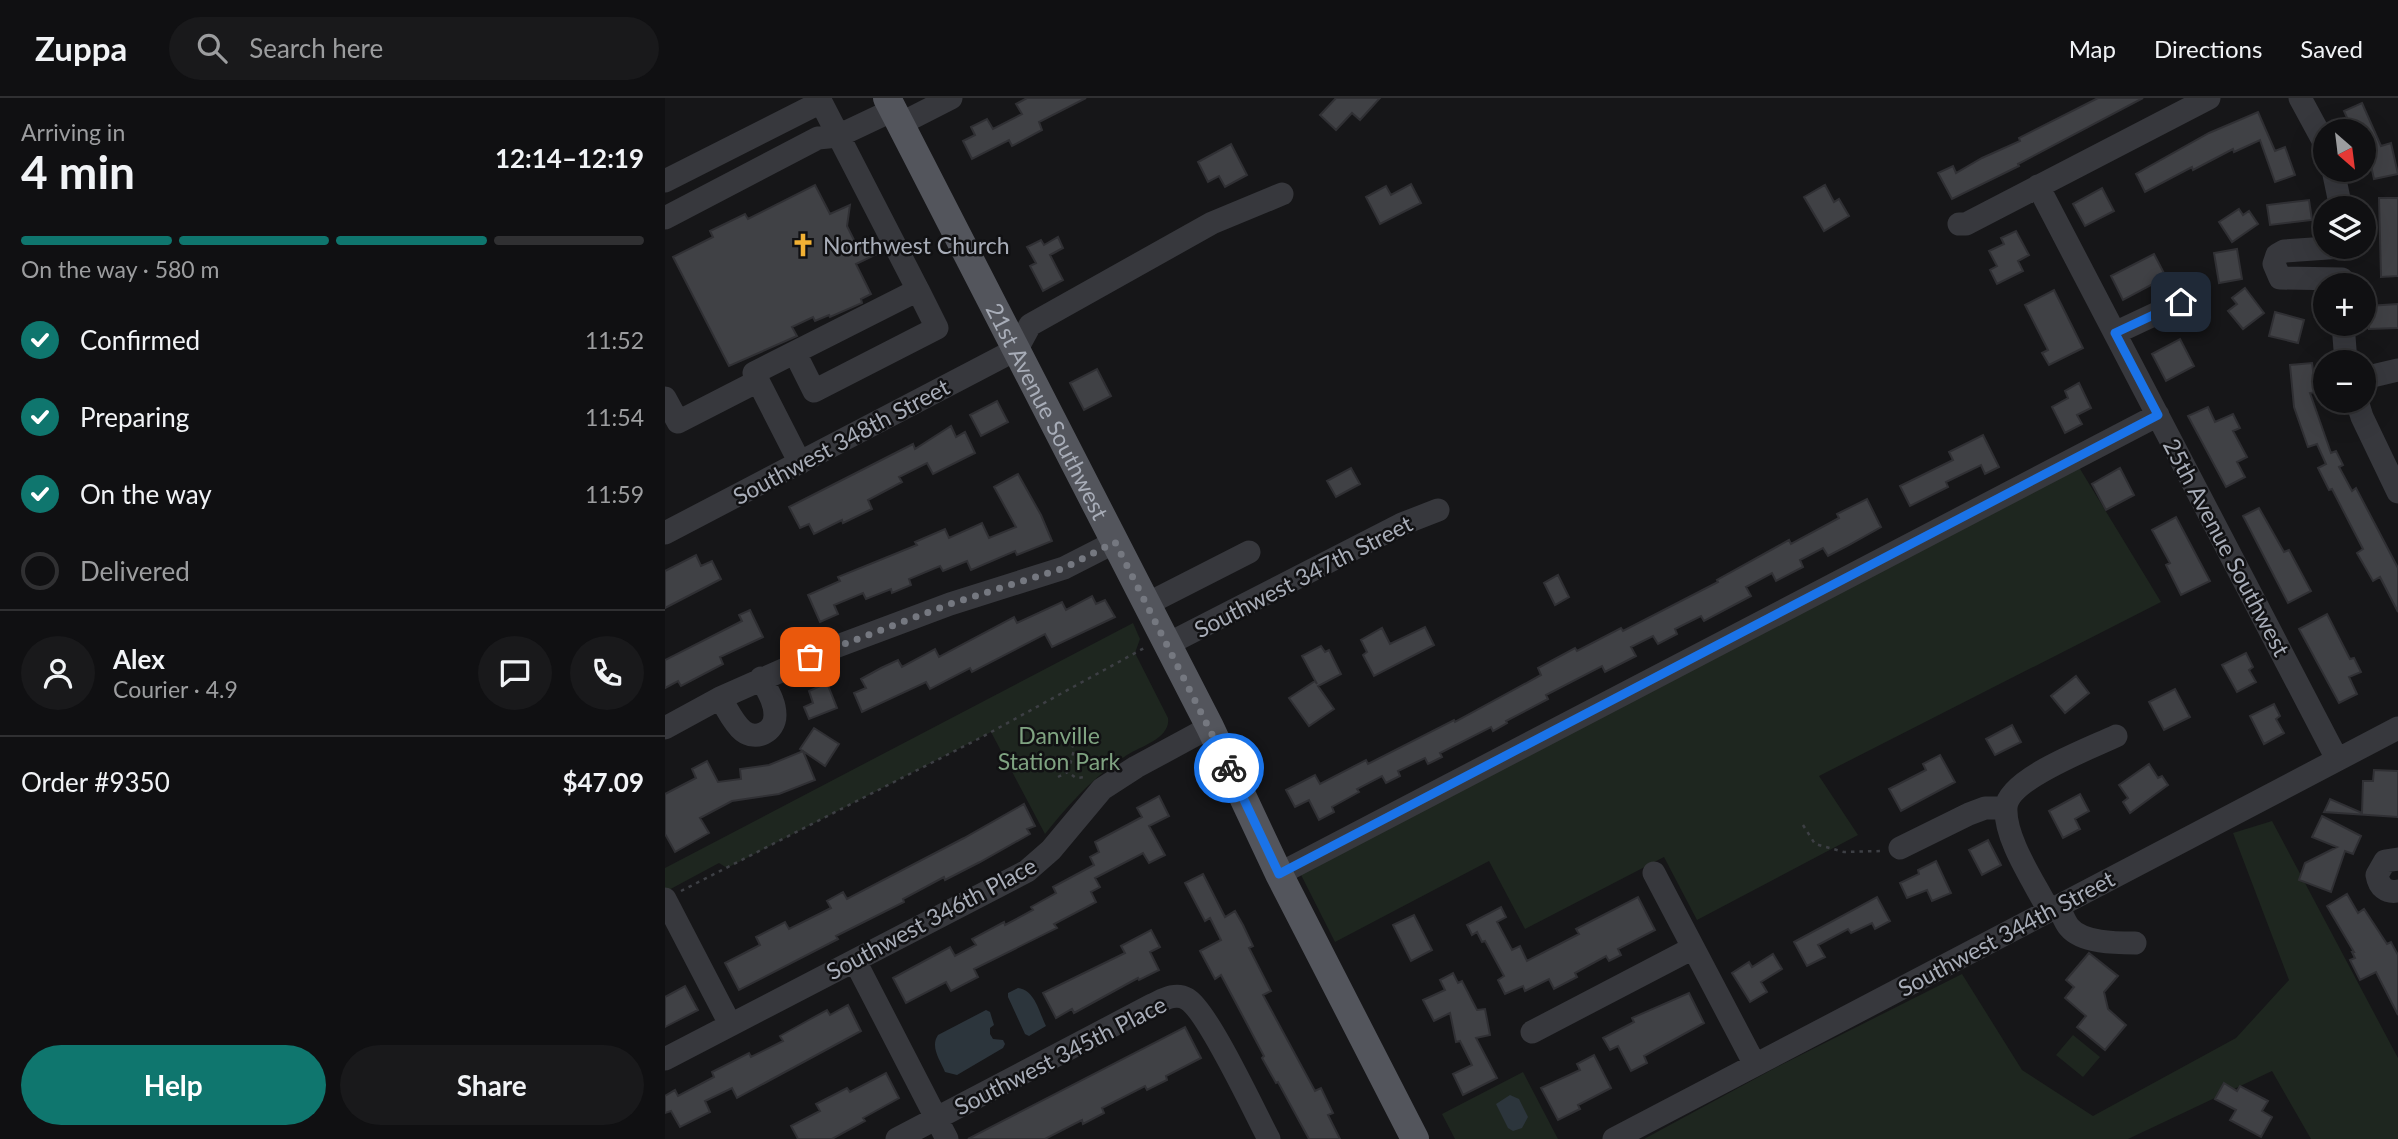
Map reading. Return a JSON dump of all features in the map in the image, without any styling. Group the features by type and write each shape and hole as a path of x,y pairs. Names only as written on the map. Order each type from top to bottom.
{"main road":[{"name":"21st Avenue Southwest","path":"893,111 1210,727 1279,874 1415,1139"}],"street":[{"path":"665,218 818,138 838,136 893,111 951,98"},
{"path":"1959,224 1966,224 2209,98"},
{"path":"2300,98 2313,122"},
{"path":"665,181 821,102 937,328 814,391 795,353"},
{"name":"25th Avenue Southwest","path":"2038,186 2337,759"},
{"path":"1017,349 1030,326 1212,223 1282,194"},
{"path":"2313,249 2284,251 2277,255 2274,264 2280,278 2313,280"},
{"path":"800,463 754,373 918,290"},
{"path":"2115,333 2181,302"},
{"name":"Southwest 348th Street","path":"665,533 1017,349"},
{"path":"2376,375 2398,370"},
{"path":"665,398 678,422 758,382"},
{"path":"2361,413 2398,492"},
{"path":"1279,874 2158,415"},
{"name":"Southwest 347th Street","path":"1166,641 1402,524 1438,510"},
{"path":"665,728 761,678 835,647 950,604 1064,568 1115,542"},
{"path":"1147,604 1249,552"},
{"path":"720,698 743,731 750,735 762,734 774,724 775,715 770,694 761,678"},
{"name":"Southwest 346th Place","path":"665,1059 1027,871 1051,850 1102,789 1136,767 1210,727"},
{"name":"Southwest 344th Street","path":"1614,1139 2398,728"},
{"path":"1900,848 1969,814 2007,804 2024,782 2116,736"},
{"path":"2007,804 2011,834 2017,848 2067,925 2080,935 2135,943"},
{"path":"2398,859 2385,861 2377,875 2380,886 2398,891"},
{"path":"1654,873 1755,1065"},
{"path":"665,899 730,1024"},
{"path":"1531,1032 1693,948"},
{"path":"855,961 947,1139"},
{"name":"Southwest 345th Place","path":"897,1139 1167,997 1180,997 1188,1000 1207,1022 1269,1139"}],"path":[{"path":"665,899 1166,641"},
{"path":"1058,777 1068,772 1074,750 1072,744"},
{"path":"1068,772 1076,778 1091,778 1102,789"},
{"path":"1803,825 1815,844 1844,852 1868,853 1900,848"}],"green space":[{"path":"2074,459 2161,602 1819,776 1858,835 1697,920 1664,857 1525,929 1489,861 1335,942 1296,865"},
{"name":"Danville Station Park","path":"1133,623 1140,639 1135,653 1168,718 1168,725 1160,736 1115,763 1093,781 1045,834 991,732 727,868 719,863 665,892 665,868"},
{"path":"2272,821 2398,1058 2398,1139 2311,1139 2272,1071 2128,1139 1644,1139 1775,1068 1962,974 2022,1070 2093,1116 2236,1038 2289,980 2233,833"},
{"path":"2073,1035 2100,1057 2083,1077 2056,1055"},
{"path":"1523,1072 1558,1139 1455,1139 1442,1114"}],"shaded area":[{"path":"1018,988 1032,997 1046,1026 1029,1036 1025,1034 1008,997 1008,993"},
{"path":"986,1010 990,1012 994,1025 990,1028 990,1034 993,1039 1003,1040 1003,1048 957,1075 945,1072 935,1049 938,1035"},
{"path":"1510,1095 1519,1099 1528,1117 1522,1128 1513,1131 1508,1128 1496,1104"}],"building":[{"path":"1027,98 1086,98 1039,122 1042,130 1012,146 1009,140 972,159 963,141 975,135 971,127 987,119 993,129 1022,114 1016,104"},
{"path":"1336,98 1380,98 1360,120 1352,113 1336,130 1320,115"},
{"path":"2098,98 2143,98 2018,164 2019,166 1952,199 1938,173 1953,166 1956,173"},
{"path":"2362,103 2369,119 2348,119 2344,111"},
{"path":"2258,112 2275,151 2285,147 2295,175 2275,182 2260,140 2234,152 2233,149 2193,170 2192,167 2145,192 2136,174 2209,133"},
{"path":"2377,137 2381,146 2391,143 2398,174 2377,178"},
{"path":"1231,144 1247,175 1225,187 1219,176 1208,182 1198,162"},
{"path":"1411,184 1421,203 1380,224 1366,197 1386,186 1391,195"},
{"path":"815,185 830,214 850,205 847,226 856,244 875,255 856,264 871,294 861,299 862,303 830,317 829,315 815,321 813,317 792,327 797,336 729,366 673,257 713,237 710,231 745,214 748,219"},
{"path":"1825,185 1834,202 1839,199 1849,216 1824,231 1804,197"},
{"path":"2102,188 2114,211 2085,226 2073,204"},
{"path":"2379,198 2398,198 2398,276 2381,277"},
{"path":"2309,200 2312,220 2270,225 2267,205"},
{"path":"2239,209 2243,215 2249,211 2258,224 2232,242 2219,222"},
{"path":"2016,231 2029,255 2018,261 2023,271 1997,284 1990,270 1997,266 1989,251 2004,244 2001,238"},
{"path":"1058,237 1063,248 1050,255 1063,280 1043,291 1030,266 1036,263 1027,247 1041,240 1044,245"},
{"path":"2237,249 2242,279 2219,283 2214,253"},
{"path":"2154,254 2166,277 2123,300 2111,276"},
{"path":"2245,288 2264,313 2243,329 2228,311 2237,304 2232,298"},
{"path":"2054,290 2083,348 2049,365 2042,353 2048,350 2025,305"},
{"path":"2398,304 2398,328 2376,329 2376,305"},
{"path":"2275,312 2304,320 2298,343 2269,336"},
{"path":"2180,339 2194,366 2166,381 2152,354"},
{"path":"2312,363 2313,392 2310,393 2313,413 2317,413 2331,453 2336,451 2343,465 2339,467 2352,491 2356,488 2398,568 2398,612 2380,577 2373,581 2357,553 2363,549 2318,468 2326,464 2317,444 2308,447 2294,407 2290,365"},
{"path":"1097,369 1111,396 1084,410 1070,383"},
{"path":"2079,383 2091,408 2077,415 2082,424 2065,433 2052,407 2068,398 2065,391"},
{"path":"997,401 1008,422 981,436 970,415"},
{"path":"2208,407 2215,422 2233,414 2240,428 2233,431 2247,457 2237,462 2245,477 2226,487 2188,416"},
{"path":"951,426 956,437 965,432 975,453 933,474 927,463 899,477 902,482 868,500 872,509 843,523 842,520 814,534 809,524 800,528 789,507 913,444 915,449"},
{"path":"1983,435 1999,467 1985,474 1981,465 1946,482 1948,487 1910,506 1900,486 1953,460 1949,452"},
{"path":"1351,468 1360,484 1336,497 1327,481"},
{"path":"2120,468 2134,495 2106,510 2092,484"},
{"path":"1018,474 1052,541 1017,555 1015,551 971,570 967,561 943,571 940,566 909,579 911,585 892,593 891,589 866,599 863,593 834,605 838,614 820,622 808,595 840,581 838,577 917,545 915,542 945,529 949,538 982,523 989,538 1016,527 994,487"},
{"path":"1867,499 1881,527 1828,556 1823,548 1800,560 1803,567 1776,581 1772,573 1746,587 1751,596 1704,621 1701,616 1675,629 1677,634 1658,644 1653,636 1631,647 1636,656 1605,672 1602,666 1546,695 1548,699 1506,721 1507,723 1493,731 1491,727 1440,753 1442,757 1428,764 1425,758 1398,771 1400,776 1386,783 1382,776 1357,789 1359,792 1332,807 1334,812 1319,820 1309,800 1295,807 1286,790 1315,775 1320,784 1366,760 1368,764 1454,720 1455,722 1541,675 1538,668 1575,648 1577,651 1621,628 1623,631 1718,582 1717,580 1789,540 1791,544 1839,518 1837,514"},
{"path":"2259,508 2284,552 2289,550 2311,591 2288,603 2243,516"},
{"path":"2176,517 2210,581 2181,595 2166,565 2170,563 2152,530"},
{"path":"696,555 701,566 712,561 721,579 665,608 665,571"},
{"path":"1558,575 1569,597 1555,605 1544,583"},
{"path":"1092,596 1096,604 1105,600 1115,617 1052,647 1045,634 972,672 970,668 930,689 926,682 862,712 854,693 866,688 861,679 881,668 898,660 902,667 935,649 939,657 1014,617 1017,623 1062,602 1066,610"},
{"path":"750,610 763,637 720,657 723,664 681,686 678,681 665,688 665,660 742,621 739,615"},
{"path":"2327,614 2350,659 2354,658 2361,672 2349,677 2357,694 2339,703 2299,629"},
{"path":"1425,627 1434,645 1374,676 1363,655 1367,652 1361,640 1382,628 1390,644"},
{"path":"1321,646 1325,652 1329,650 1341,674 1318,686 1334,709 1309,726 1289,698 1315,681 1317,684 1302,656"},
{"path":"2246,653 2253,667 2249,670 2256,682 2237,692 2222,665"},
{"path":"2076,676 2089,693 2065,713 2051,696"},
{"path":"827,683 837,708 809,719 804,707 813,703 809,691"},
{"path":"2175,689 2190,717 2164,730 2149,702"},
{"path":"2274,704 2280,716 2276,719 2284,733 2264,744 2250,716"},
{"path":"2012,725 2021,742 1995,755 1986,739"},
{"path":"814,728 839,744 825,766 800,749"},
{"path":"803,751 815,780 779,794 732,801 700,818 709,833 675,852 665,834 665,794 696,778 692,769 707,761 718,782 741,779 740,769 769,765"},
{"path":"1940,755 1955,782 1901,811 1889,789 1926,770 1923,764"},
{"path":"2149,764 2158,778 2162,776 2168,785 2130,813 2123,802 2128,798 2119,785"},
{"path":"2374,770 2398,771 2398,817 2324,812 2330,799 2362,813 2363,781 2373,781"},
{"path":"2080,794 2089,811 2075,819 2080,829 2063,838 2049,811"},
{"path":"1159,796 1169,816 1149,826 1165,855 1149,863 1143,853 1095,878 1100,887 1091,892 1096,902 1054,924 1057,928 974,969 978,977 951,991 946,982 906,1003 893,978 950,947 955,956 976,945 972,939 1033,910 1031,907 1056,893 1053,887 1094,865 1090,857 1099,852 1095,842 1142,817 1137,808"},
{"path":"1024,804 1035,826 1027,829 1030,834 945,880 944,877 903,899 904,902 836,936 838,939 739,990 725,963 760,945 756,937 785,922 789,929 831,908 827,901 843,892 847,899"},
{"path":"2322,816 2361,836 2353,854 2345,851 2331,892 2299,880 2305,863 2337,847 2312,837"},
{"path":"1988,840 2001,865 1982,875 1969,850"},
{"path":"1936,861 1951,893 1932,901 1927,890 1907,898 1900,883 1919,874 1918,870"},
{"path":"1203,874 1225,917 1235,911 1243,925 1253,946 1249,948 1271,991 1263,995 1315,1091 1321,1088 1333,1113 1328,1115 1340,1139 1309,1139 1262,1058 1264,1056 1221,975 1215,979 1200,951 1221,940 1210,918 1205,921 1185,883"},
{"path":"2347,894 2358,913 2364,909 2387,944 2391,942 2398,955 2398,1015 2376,972 2360,980 2350,960 2355,958 2354,952 2327,906"},
{"path":"1638,897 1655,930 1618,949 1621,955 1609,961 1606,956 1575,973 1577,977 1554,989 1549,979 1525,991 1523,986 1505,994 1498,980 1504,976 1485,941 1482,942 1477,932 1472,935 1467,925 1501,907 1506,917 1497,922 1512,950 1520,946 1527,961 1579,934 1576,929"},
{"path":"1877,897 1890,921 1875,929 1872,923 1851,933 1848,929 1818,945 1825,957 1807,966 1794,942"},
{"path":"1414,915 1432,950 1411,961 1393,925"},
{"path":"1151,930 1160,947 1150,952 1159,970 1139,980 1138,978 1074,1013 1072,1009 1056,1018 1043,993 1125,953 1121,946"},
{"path":"2089,953 2118,976 2104,992 2108,1009 2126,1025 2105,1050 2077,1027 2086,1016 2065,998 2074,987 2066,980"},
{"path":"1773,954 1782,969 1761,982 1767,992 1750,1002 1732,973 1749,962 1752,967"},
{"path":"1453,973 1458,983 1462,981 1477,1010 1485,1009 1490,1035 1476,1038 1497,1078 1463,1095 1453,1074 1472,1065 1460,1041 1456,1042 1450,1013 1434,1021 1423,1000 1445,990 1440,980"},
{"path":"685,986 698,1010 665,1027 665,997"},
{"path":"1689,993 1704,1023 1644,1056 1647,1063 1631,1071 1618,1046 1610,1050 1603,1038 1634,1022 1632,1018"},
{"path":"848,1005 861,1031 737,1098 732,1088 705,1101 710,1112 680,1127 671,1111 665,1113 665,1096 675,1090 678,1096 714,1077 712,1072 749,1053 751,1057 783,1041 780,1036 827,1010 830,1015"},
{"path":"1185,1027 1201,1058 1166,1076 1167,1080 1147,1090 1145,1086 1102,1108 1104,1113 1083,1124 1082,1120 1045,1139 968,1139"},
{"path":"1594,1055 1611,1088 1578,1105 1580,1109 1558,1120 1541,1088 1580,1070 1577,1064"},
{"path":"886,1073 899,1098 832,1139 798,1139 791,1126 820,1111 816,1104 847,1088 850,1092"},
{"path":"2224,1083 2237,1091 2240,1086 2268,1101 2262,1111 2272,1117 2261,1137 2230,1120 2236,1110 2215,1099"}],"way so far":[{"path":"810,657 950,604 1064,568 1115,542 1229,768"}],"place":[{"name":"Northwest Church","path":"803,245"}],"route":[{"path":"1229,768 1279,874 2158,415 2115,333 2181,302"}]}
